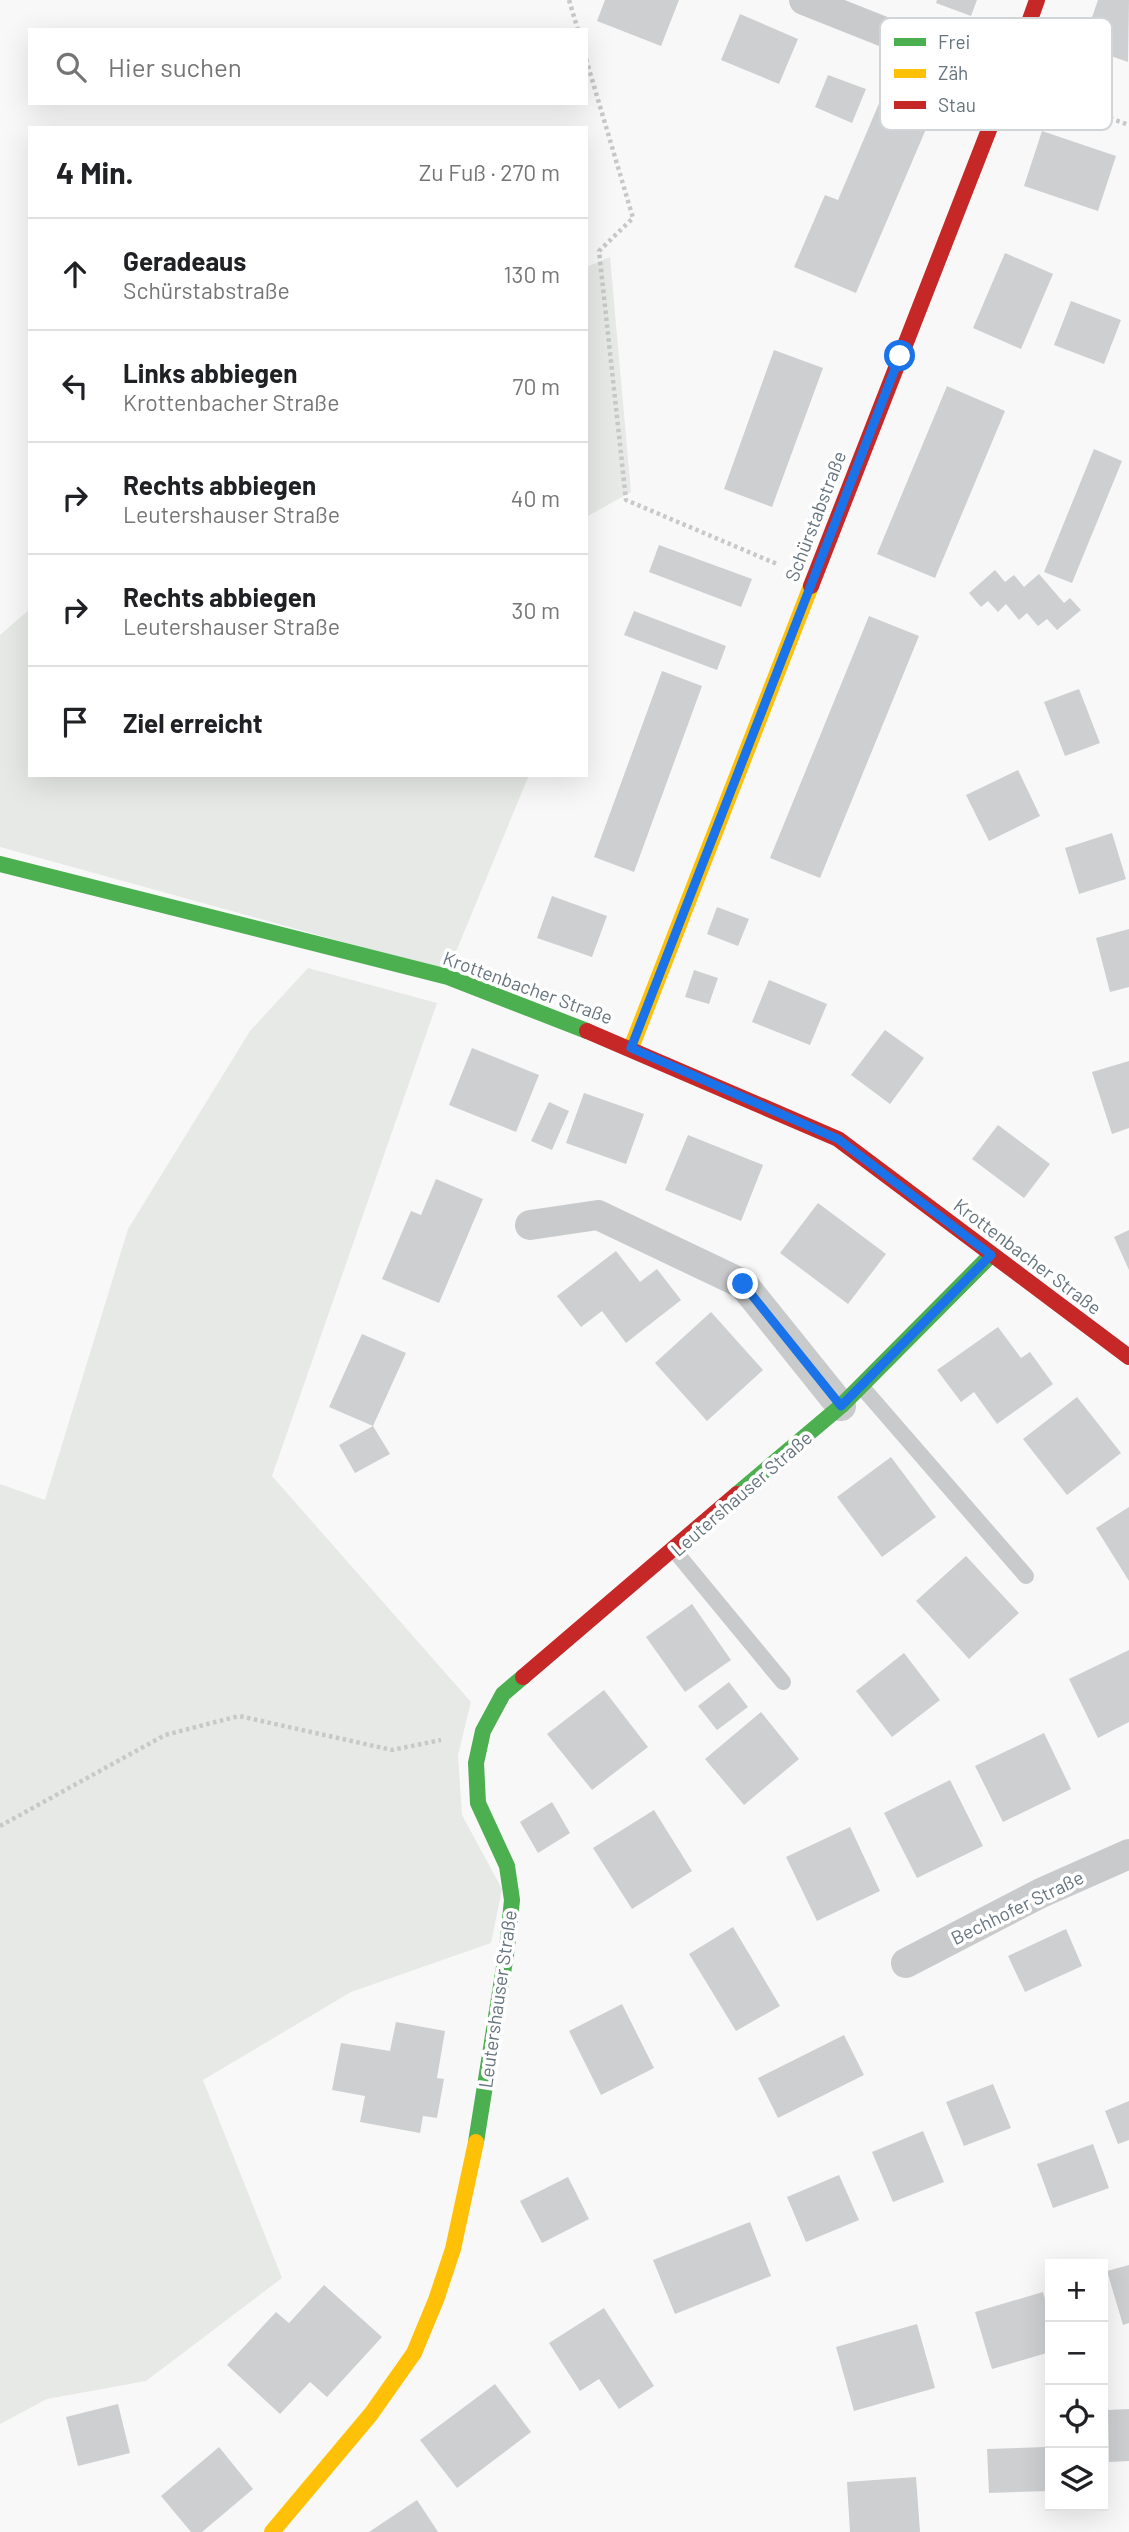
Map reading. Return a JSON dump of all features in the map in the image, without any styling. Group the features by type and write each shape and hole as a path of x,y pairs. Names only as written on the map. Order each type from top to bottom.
{"street":[{"path":"804,0 880,30"},
{"name":"Schürstabstraße","path":"1031,18 1037,0"},
{"name":"Schürstabstraße","path":"631,1048 989,130"},
{"name":"Krottenbacher Straße","path":"0,864 448,977 631,1048 838,1139 1129,1357"},
{"path":"530,1225 598,1215 743,1284 851,1396"},
{"name":"Leutershauser Straße","path":"272,2532 371,2414 414,2353 453,2249 471,2172 507,1948 512,1900 507,1866 478,1803 476,1763 483,1731 503,1694 851,1396 991,1255"},
{"name":"Bechhofer Straße","path":"906,1963 1041,1893 1129,1854"}],"lane":[{"path":"851,1396 1026,1576"},
{"path":"674,1550 783,1682"}],"path":[{"path":"569,0 577,28"},
{"path":"588,65 633,218 599,251 626,500 814,579"},
{"path":"1112,119 1129,125"},
{"path":"0,1826 165,1735 239,1716 393,1750 483,1731"}],"shaded area":[{"path":"610,257 631,492 588,516 588,266"},
{"path":"28,611 28,777 528,777 448,971 0,847 0,635"},
{"path":"308,968 437,1003 272,1476 471,1702 458,1755 462,1815 502,1889 491,1943 351,1992 203,2080 282,2278 146,2381 47,2399 0,2424 0,1484 45,1500 128,1229 250,1031"}],"building":[{"path":"605,0 679,0 661,46 597,21"},
{"path":"937,0 977,0 971,16 936,3"},
{"path":"1098,0 1129,0 1128,62 1112,56 1112,18 1092,18"},
{"path":"740,14 798,39 779,84 721,60"},
{"path":"828,75 866,89 852,123 815,107"},
{"path":"880,101 880,130 926,130 856,293 794,267 825,195 838,200"},
{"path":"1042,131 1116,156 1098,211 1024,186"},
{"path":"1005,253 1053,274 1021,349 973,328"},
{"path":"1071,301 1121,320 1104,364 1054,345"},
{"path":"774,350 823,368 772,507 724,489"},
{"path":"947,386 1005,411 935,578 877,554"},
{"path":"1094,449 1122,461 1072,583 1044,572"},
{"path":"659,545 752,579 741,607 649,572"},
{"path":"995,570 1005,582 1014,575 1024,587 1039,574 1064,603 1070,598 1081,610 1057,630 1047,619 1038,626 1027,613 1019,620 1006,604 998,612 988,601 981,607 969,593"},
{"path":"634,611 726,646 717,670 624,635"},
{"path":"869,616 919,636 820,878 770,858"},
{"path":"662,671 702,686 634,872 594,857"},
{"path":"1079,689 1100,743 1065,756 1044,702"},
{"path":"1018,770 1040,816 989,841 966,795"},
{"path":"1112,833 1126,879 1079,894 1065,848"},
{"path":"552,896 607,916 592,957 537,938"},
{"path":"717,907 749,919 738,946 707,934"},
{"path":"1129,929 1129,987 1110,992 1096,938"},
{"path":"694,970 718,978 709,1004 685,997"},
{"path":"769,980 827,1004 810,1045 752,1022"},
{"path":"885,1030 924,1058 890,1104 851,1075"},
{"path":"472,1048 539,1075 516,1132 449,1105"},
{"path":"1129,1061 1129,1128 1112,1134 1092,1072"},
{"path":"584,1093 644,1114 626,1164 566,1143"},
{"path":"549,1102 569,1111 552,1150 531,1141"},
{"path":"998,1125 1050,1164 1024,1198 972,1159"},
{"path":"688,1135 763,1165 741,1221 665,1190"},
{"path":"436,1179 483,1199 439,1303 382,1279 411,1211 421,1215"},
{"path":"818,1203 886,1254 848,1304 780,1253"},
{"path":"1129,1230 1129,1270 1114,1237"},
{"path":"616,1251 640,1282 657,1269 681,1300 626,1343 602,1311 581,1327 557,1296"},
{"path":"711,1312 763,1370 707,1421 655,1363"},
{"path":"998,1327 1021,1358 1030,1352 1053,1384 997,1424 974,1392 961,1402 937,1370"},
{"path":"362,1334 406,1353 373,1426 329,1407"},
{"path":"1077,1397 1121,1453 1067,1495 1023,1439"},
{"path":"373,1426 390,1454 355,1473 339,1445"},
{"path":"891,1457 936,1517 882,1557 837,1497"},
{"path":"1129,1507 1129,1581 1096,1528"},
{"path":"966,1556 1019,1613 969,1659 916,1601"},
{"path":"692,1604 731,1660 685,1692 646,1637"},
{"path":"1129,1650 1129,1722 1098,1738 1069,1679"},
{"path":"904,1653 940,1700 892,1737 856,1691"},
{"path":"729,1682 748,1707 717,1730 698,1706"},
{"path":"604,1690 648,1747 592,1790 547,1734"},
{"path":"761,1712 799,1759 744,1805 705,1759"},
{"path":"1044,1733 1071,1789 1003,1822 975,1766"},
{"path":"950,1780 983,1846 917,1878 884,1813"},
{"path":"552,1802 570,1833 538,1853 520,1822"},
{"path":"654,1810 692,1871 632,1909 593,1848"},
{"path":"850,1827 880,1891 817,1921 786,1857"},
{"path":"733,1927 780,2006 736,2031 689,1954"},
{"path":"1066,1929 1082,1966 1025,1992 1008,1956"},
{"path":"622,2004 654,2068 601,2095 569,2031"},
{"path":"396,2022 445,2031 437,2078 444,2079 437,2118 423,2116 420,2133 360,2122 365,2096 332,2090 341,2043 390,2051"},
{"path":"844,2035 864,2075 778,2118 758,2078"},
{"path":"993,2084 1011,2128 964,2146 946,2102"},
{"path":"1129,2101 1129,2140 1118,2144 1105,2111"},
{"path":"923,2131 944,2182 893,2202 872,2152"},
{"path":"1093,2144 1109,2188 1053,2208 1037,2164"},
{"path":"839,2175 859,2220 806,2242 787,2197"},
{"path":"568,2177 589,2219 542,2243 520,2201"},
{"path":"750,2222 771,2276 675,2314 653,2260"},
{"path":"1129,2265 1129,2323 1123,2325 1108,2271"},
{"path":"324,2285 382,2337 327,2397 310,2382 280,2414 227,2365 276,2312 289,2323"},
{"path":"1043,2292 1045,2353 992,2369 975,2312"},
{"path":"604,2308 654,2386 619,2409 599,2379 580,2391 549,2343"},
{"path":"917,2324 935,2388 854,2411 836,2347"},
{"path":"495,2384 531,2432 457,2488 420,2440"},
{"path":"118,2404 130,2453 78,2466 66,2417"},
{"path":"1129,2409 1129,2461 1109,2462 1108,2410"},
{"path":"219,2447 253,2489 202,2532 191,2532 161,2496"},
{"path":"1045,2447 1045,2491 989,2493 987,2449"},
{"path":"916,2477 920,2532 850,2532 847,2482"},
{"path":"417,2500 438,2532 369,2532"}],"traffic: fast":[{"path":"0,864 448,977 587,1031"},
{"path":"737,1494 841,1406 991,1255"},
{"path":"476,2142 507,1948 512,1900 507,1866 478,1803 476,1763 483,1731 503,1694 523,1677"}],"traffic: slow":[{"path":"631,1048 811,586"},
{"path":"272,2532 371,2414 414,2353 453,2249 476,2142"}],"traffic: jam":[{"path":"1031,18 1037,0"},
{"path":"811,586 989,130"},
{"path":"587,1031 838,1139 1129,1357"},
{"path":"523,1677 737,1494"}],"route":[{"path":"743,1284 841,1406 991,1255 838,1139 631,1048 900,356"}]}
